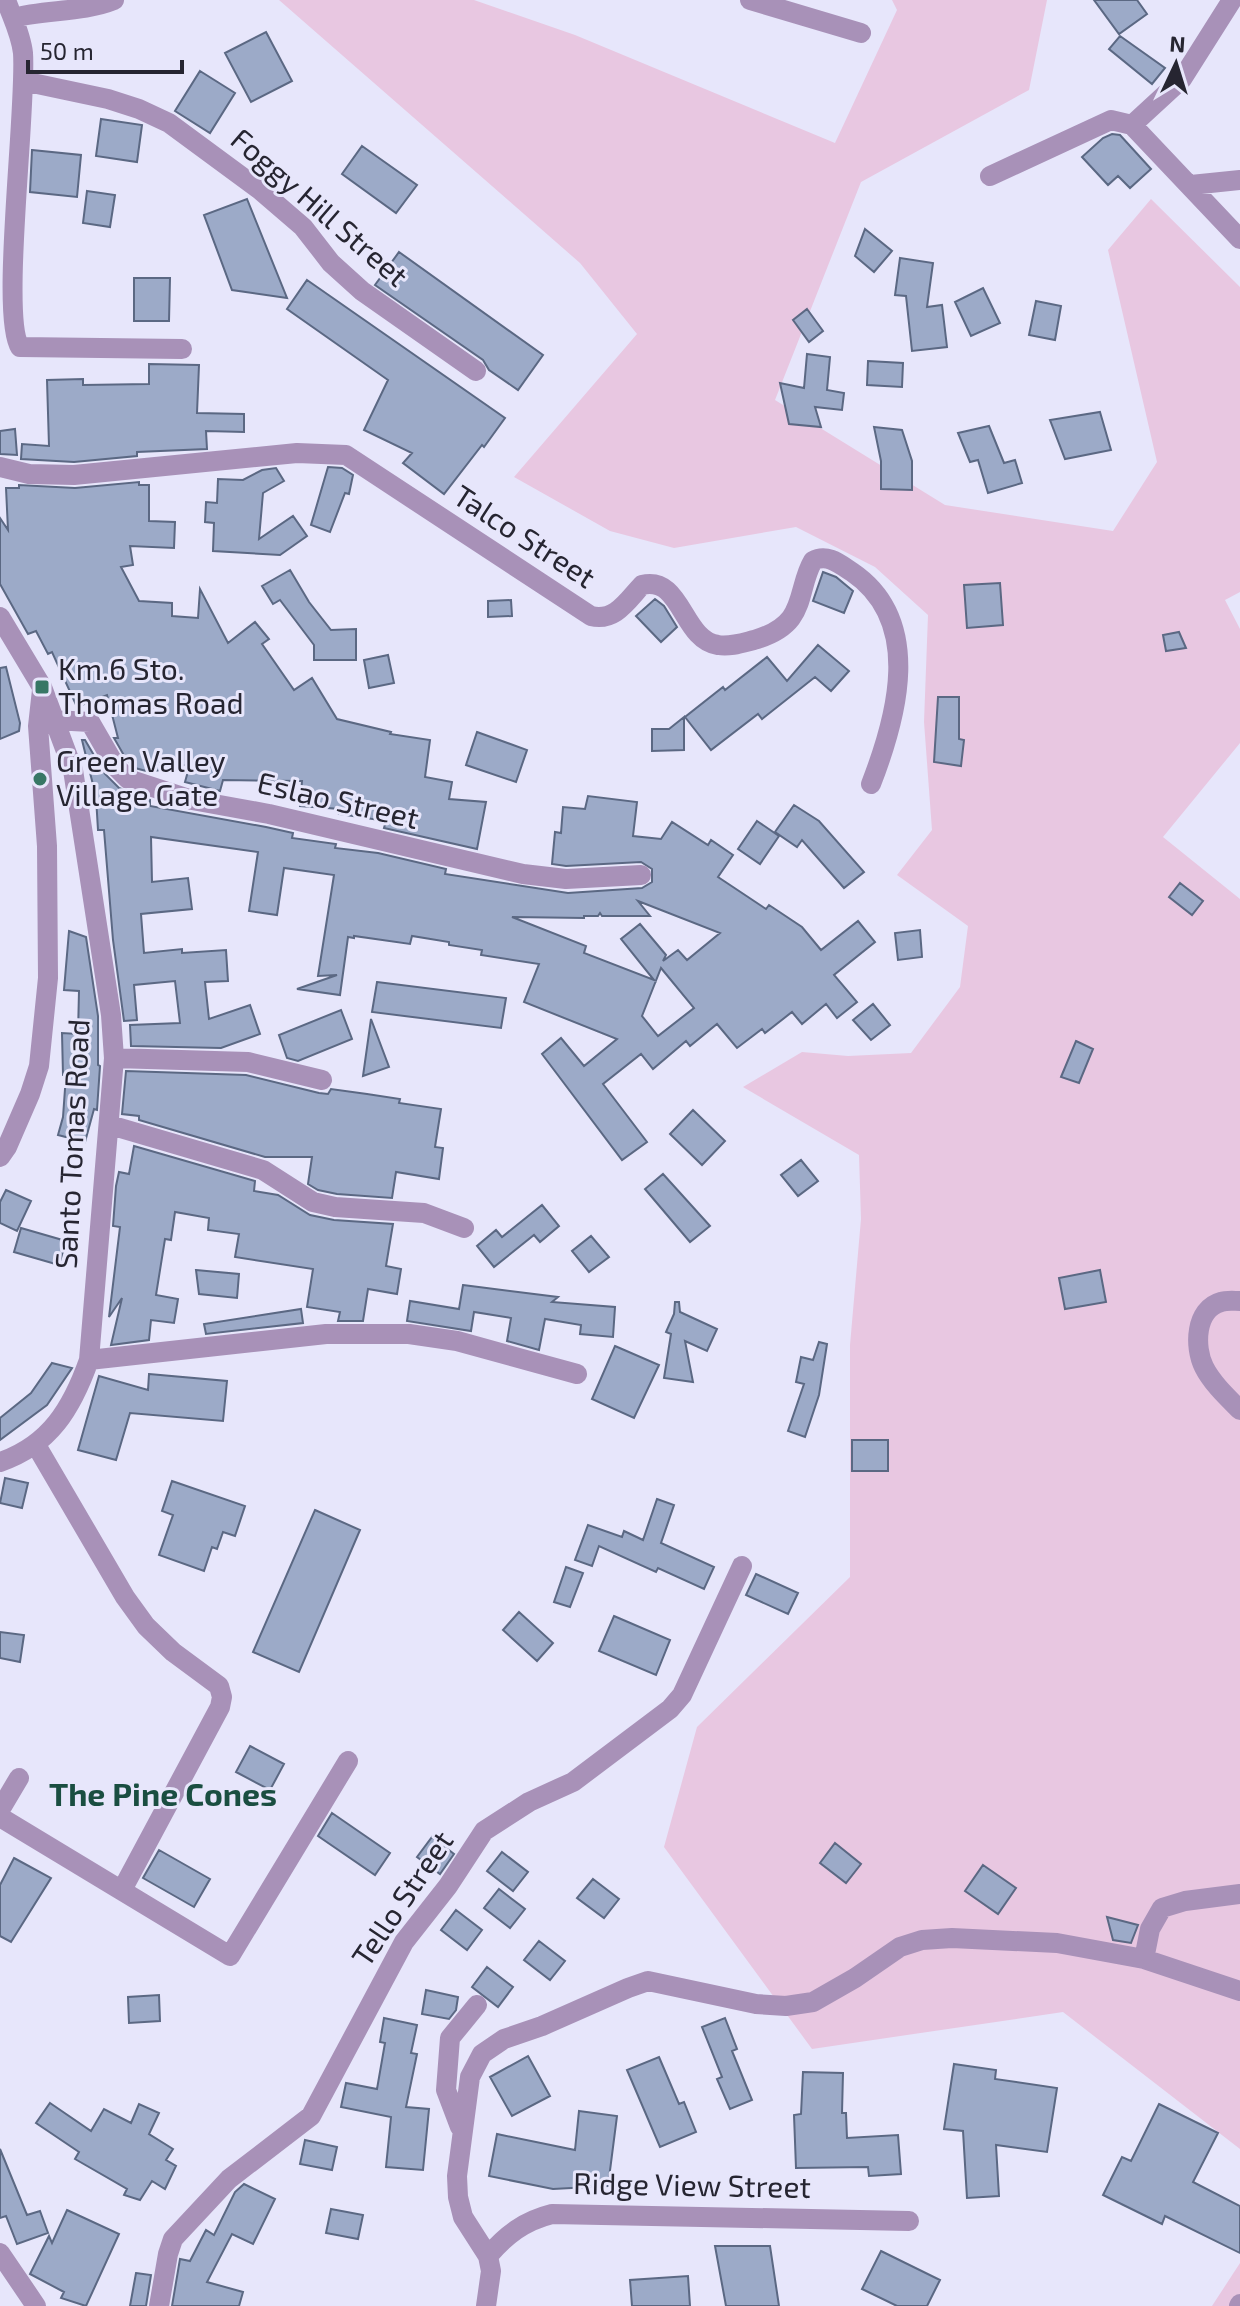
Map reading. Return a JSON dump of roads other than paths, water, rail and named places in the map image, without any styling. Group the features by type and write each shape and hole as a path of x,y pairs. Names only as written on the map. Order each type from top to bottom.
{"street":[{"path":"114,0 40,11 10,9 21,42 23,81 3,242 4,298 11,339 20,347 182,349"},
{"path":"750,0 861,33"},
{"path":"1132,125 1182,79 1232,0"},
{"name":"Foggy Hill Street","path":"23,81 108,99 169,123 260,190 303,227 331,263 362,291 476,371"},
{"path":"990,176 1111,120 1132,125 1240,239"},
{"path":"1191,185 1240,180"},
{"name":"Talco Street","path":"0,467 29,474 74,475 297,453 346,455 591,616 613,615 642,585 656,583 678,603 697,635 713,645 723,646 768,636 785,625 796,609 813,561 828,558 865,581 875,592 891,624 897,648 896,709 871,784"},
{"name":"Santo Tomas Road","path":"0,617 42,687 73,770 111,1015 114,1058 89,1360 77,1395 58,1422 36,1445 0,1462"},
{"path":"0,1157 30,1094 39,1066 48,978 47,846 38,726 42,687"},
{"name":"Eslao Street","path":"54,720 90,722 116,767 128,779 192,800 269,814 523,874 566,879 641,875"},
{"path":"114,1058 248,1062 322,1080"},
{"path":"110,1125 263,1170 313,1202 335,1207 424,1213 464,1228"},
{"path":"1240,1301 1219,1302 1204,1315 1196,1341 1203,1366 1240,1410"},
{"path":"89,1360 326,1334 409,1334 457,1341 577,1374"},
{"path":"36,1445 125,1597 146,1626 173,1652 219,1686 222,1697 220,1707 122,1890"},
{"name":"Tello Street","path":"159,2306 173,2239 229,2179 311,2116 404,1942 448,1886 484,1831 529,1802 573,1782 670,1709 682,1695 742,1566"},
{"path":"0,1817 230,1956 348,1761"},
{"path":"0,1810 19,1778"},
{"path":"1144,1959 1150,1929 1162,1908 1185,1901 1240,1894"},
{"path":"486,2306 491,2271 488,2256 463,2217 458,2197 461,2131 470,2077 482,2054 504,2039 648,1981 734,2001 786,2006 813,2002 900,1947 922,1940 988,1939 1057,1943 1144,1959 1240,1991"},
{"path":"461,2131 446,2090 450,2038 477,2005"},
{"name":"Ridge View Street","path":"488,2256 519,2226 552,2214 909,2221"},
{"path":"0,2253 36,2306"}],"place":[{"name":"Km.6 Sto. Thomas Road","path":"42,687"},
{"name":"Green Valley Village Gate","path":"40,779"}],"district":[{"name":"The Pine Cones","path":"163,1795"}]}
